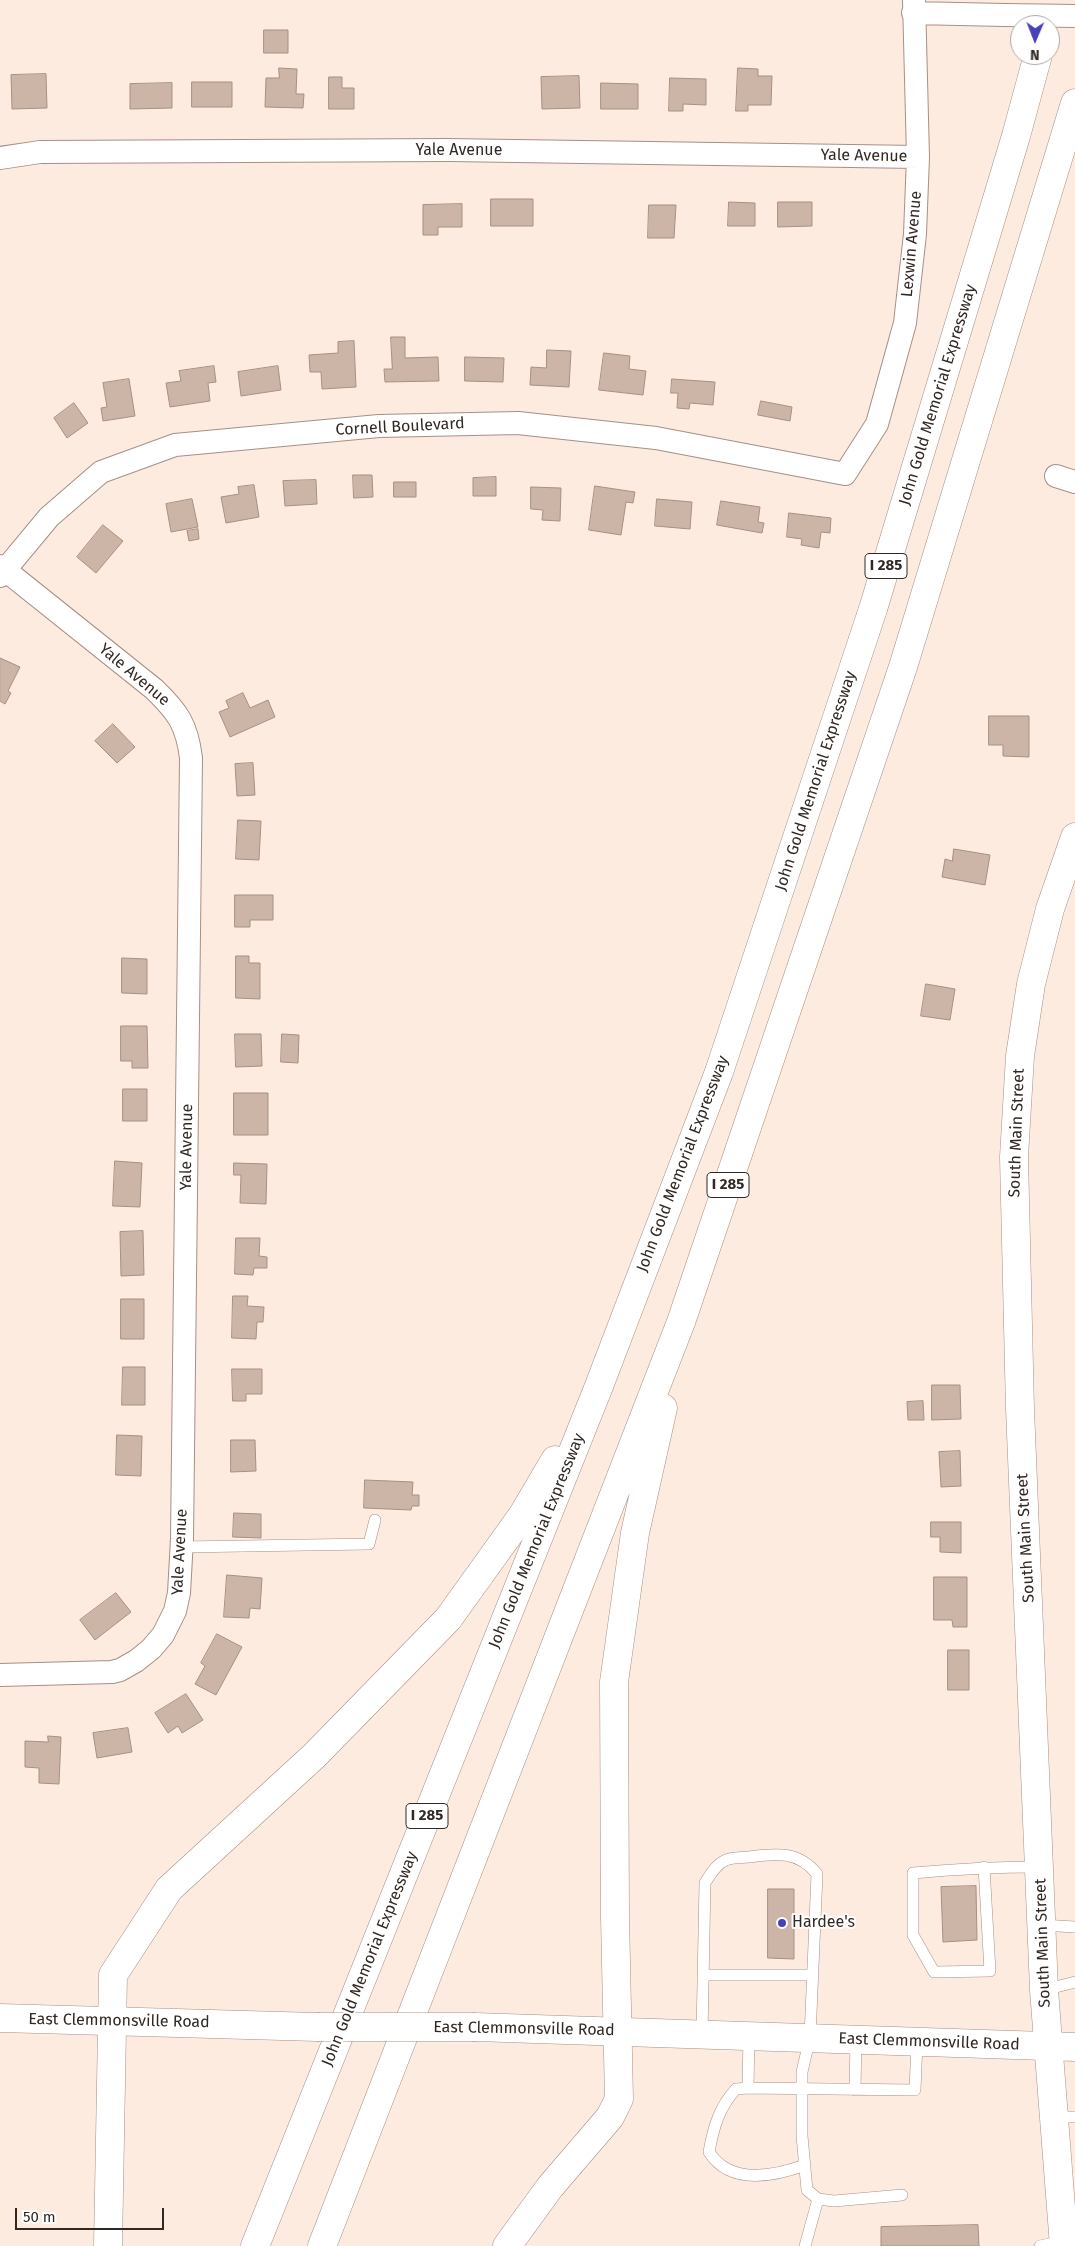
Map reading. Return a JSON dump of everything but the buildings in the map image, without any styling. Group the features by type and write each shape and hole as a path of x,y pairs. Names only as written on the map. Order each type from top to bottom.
{"main road":[{"path":"1049,15 1053,0"},
{"name":"John Gold Memorial Expressway","path":"255,2246 600,1386 719,1072 867,628 1010,155 1035,65"},
{"name":"I 285","path":"322,2246 681,1322 903,667 1075,102"},
{"name":"South Main Street","path":"1056,2244 1065,2117 1048,2046 1044,1990 1020,1409 1015,1119 1020,1056 1031,984 1050,909 1075,837"},
{"path":"507,2246 550,2187 610,2117 620,2098 615,1917 614,1682 635,1533 681,1322"},
{"path":"108,2246 113,1975 170,1889 314,1756 448,1618 522,1516 600,1386"},
{"name":"East Clemmonsville Road","path":"0,2018 317,2026 475,2027 1075,2047"}],"street":[{"path":"914,7 1005,15 1075,16"},
{"name":"Lexwin Avenue","path":"845,474 877,424 905,323 916,234 918,157 914,7"},
{"name":"Yale Avenue","path":"0,158 40,152 428,150 918,157"},
{"name":"Cornell Boulevard","path":"2,570 49,516 101,472 175,445 378,426 518,423 656,438 845,474"},
{"name":"Yale Avenue","path":"0,1675 112,1672 120,1670 136,1661 151,1649 163,1635 175,1611 180,1593 191,858 191,758 189,740 183,723 174,708 154,689 2,570"}],"lane":[{"path":"182,1548 369,1544 375,1520"},
{"path":"702,2034 704,1883 714,1869 725,1860 777,1853 797,1857 809,1864 817,1874 810,2038 802,2072 804,2165 807,2190 818,2199 834,2201 902,2195"},
{"path":"984,1867 990,1971 934,1972 913,1935 913,1873 984,1867 1040,1867"},
{"path":"1042,1925 1075,1927"},
{"path":"703,1975 813,1975"},
{"path":"1044,1990 1074,1984"},
{"path":"748,2088 749,2035"},
{"path":"856,2039 856,2090"},
{"path":"804,2165 783,2173 761,2176 726,2171 716,2163 709,2152 713,2128 723,2105 736,2089 915,2090 918,2042"},
{"path":"804,2246 818,2199"}],"place":[{"name":"Hardee's","path":"782,1923"}]}
